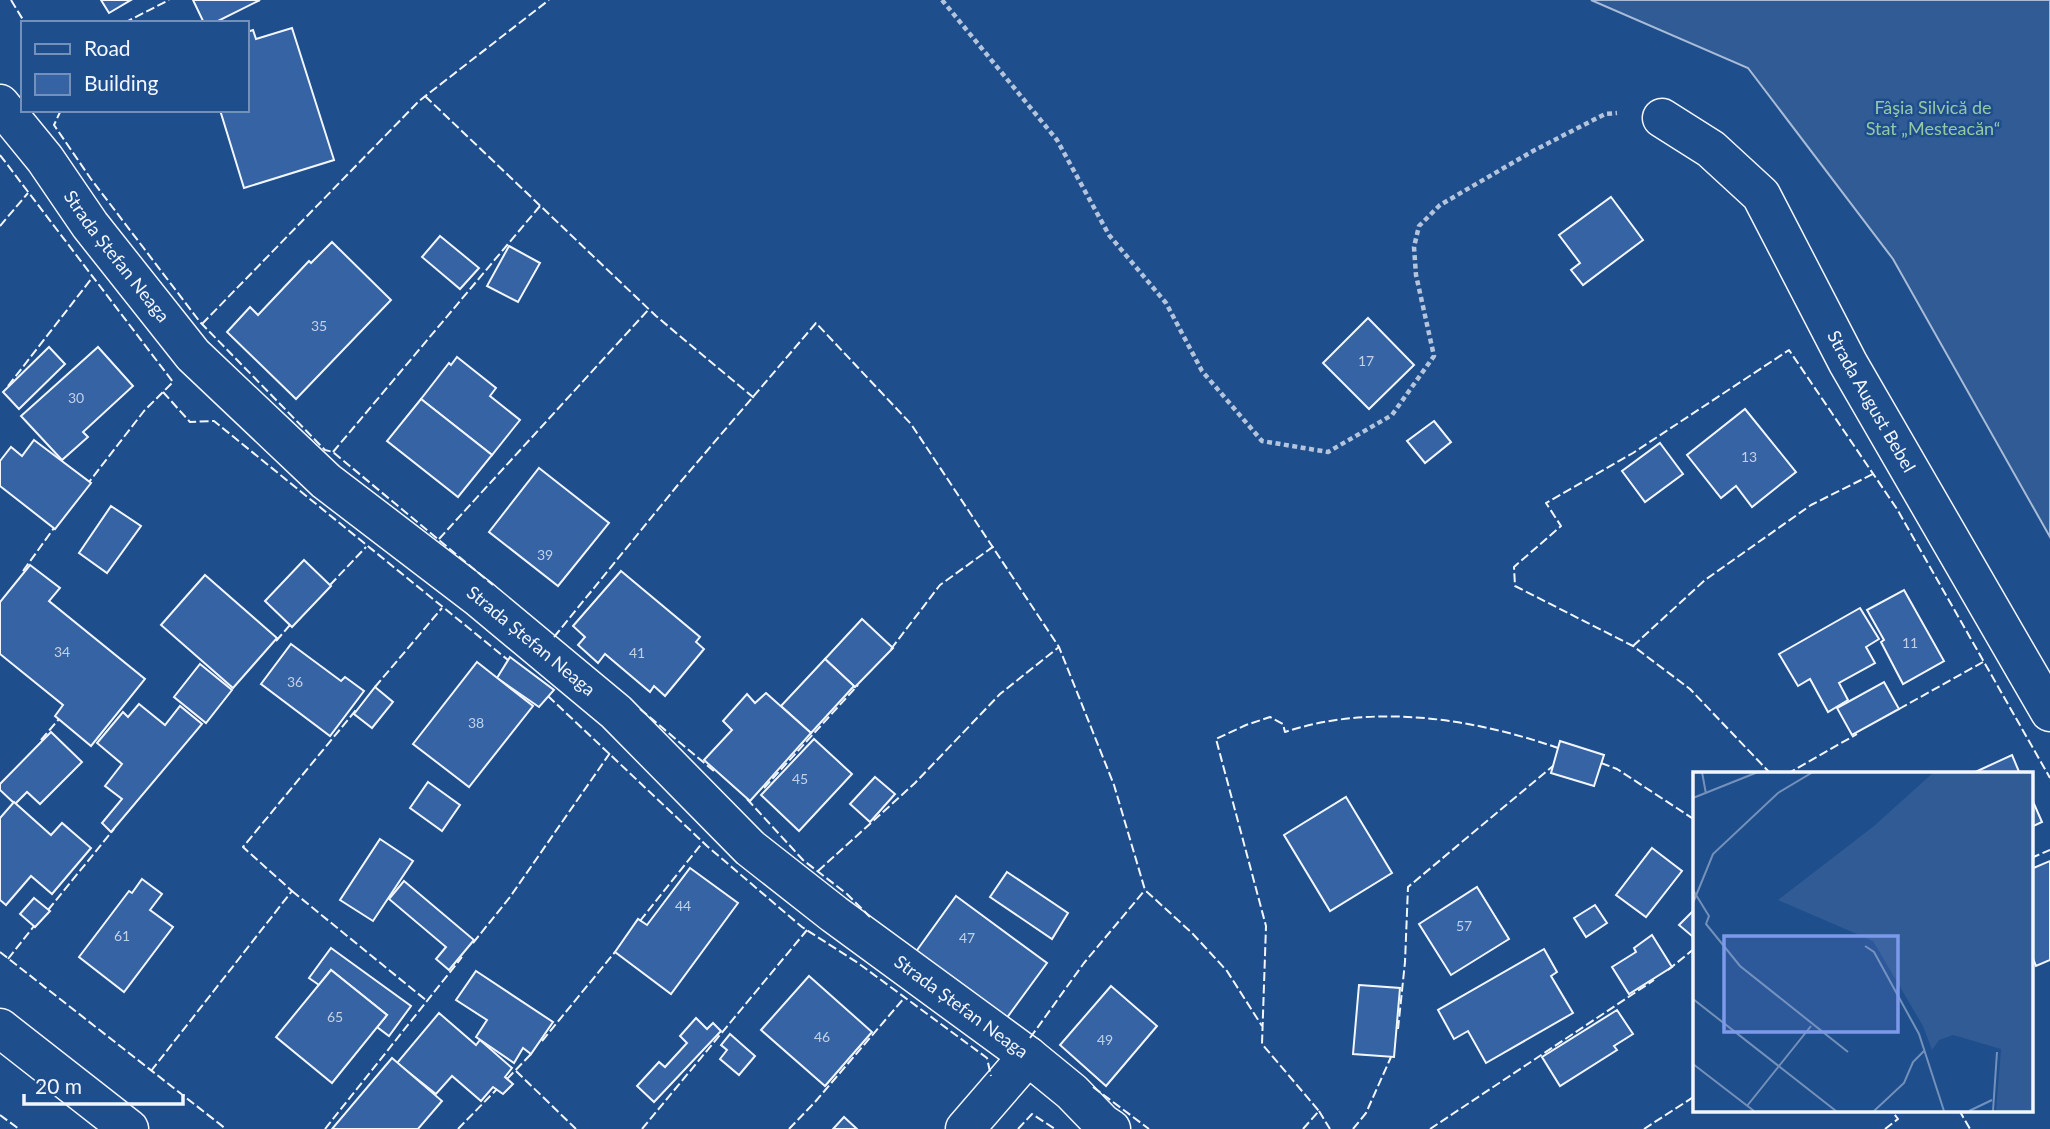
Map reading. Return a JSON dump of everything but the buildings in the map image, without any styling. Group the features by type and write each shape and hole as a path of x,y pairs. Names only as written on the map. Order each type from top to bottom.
{"street":[{"name":"Strada Ștefan Neaga","path":"0,104 45,159 90,225 193,355 326,481 479,598 616,712 750,848 834,914 1028,1056 1111,1129"},
{"name":"Strada August Bebel","path":"1662,118 1710,149 1761,195 1848,363 2050,712"},
{"path":"0,1028 129,1129"},
{"path":"965,1129 1028,1056"}],"path":[{"path":"942,0 1057,140 1110,235 1166,303 1202,371 1262,441 1328,452 1392,415 1434,356 1416,275 1414,247 1419,226 1440,205 1533,151 1605,114 1630,111 1662,118"}],"shaded area":[{"name":"Fâşia Silvică de Stat „Mesteacăn“","path":"1591,0 2050,0 2050,537 1893,259 1748,68"}],"fence":[{"path":"11,0 24,21"},
{"path":"128,21 169,0"},
{"path":"202,324 419,101 549,0"},
{"path":"425,96 656,316 754,398"},
{"path":"60,112 54,125 91,179 200,322 325,450 333,452 493,585"},
{"path":"0,155 173,382 144,411 89,482"},
{"path":"0,226 28,193"},
{"path":"333,452 540,206"},
{"path":"8,386 92,278"},
{"path":"439,539 649,309"},
{"path":"554,637 677,486 816,323 911,424 1059,647 1114,785 1145,890 1192,933 1227,971 1262,1026"},
{"path":"1769,772 1690,689 1633,646 1515,586 1514,567 1561,526 1546,503 1633,453 1789,350 1897,509 2050,778"},
{"path":"163,392 190,422 214,421 508,660"},
{"path":"1633,646 1705,580 1811,505 1873,474"},
{"path":"23,571 54,528"},
{"path":"891,649 940,585 994,546"},
{"path":"330,585 366,547"},
{"path":"375,687 442,608"},
{"path":"276,641 290,625"},
{"path":"818,871 915,783 1000,694 1059,647"},
{"path":"1899,709 1983,662"},
{"path":"764,788 858,685"},
{"path":"548,696 707,846 802,927 858,963 987,1058 991,1076"},
{"path":"640,709 715,772"},
{"path":"151,1071 292,891 243,847 356,710"},
{"path":"1303,1129 1319,1111 1262,1044 1266,926 1216,739 1270,717 1283,724 1285,732 1318,723 1387,716 1457,722 1558,748"},
{"path":"41,740 59,719"},
{"path":"1790,772 1857,734"},
{"path":"473,943 510,897 610,753"},
{"path":"1601,763 1617,769 1693,819"},
{"path":"1398,1029 1405,962 1408,887 1553,766"},
{"path":"747,799 803,860 847,894 870,917"},
{"path":"48,910 114,829"},
{"path":"640,921 703,842"},
{"path":"2032,858 2050,850"},
{"path":"1030,1038 1084,963 1145,890"},
{"path":"292,891 427,1001"},
{"path":"8,959 34,926"},
{"path":"642,1129 807,930"},
{"path":"1668,970 1693,950"},
{"path":"0,952 226,1129"},
{"path":"542,1041 615,952"},
{"path":"325,1129 462,957"},
{"path":"1430,1129 1654,980"},
{"path":"789,1129 905,997"},
{"path":"507,1079 533,1052"},
{"path":"1353,1129 1366,1113 1391,1057"},
{"path":"516,1071 576,1129"},
{"path":"1093,1087 1149,1129"},
{"path":"458,1129 497,1089"},
{"path":"1644,1129 1693,1097"},
{"path":"1319,1111 1330,1129"},
{"path":"1885,1129 1898,1119 1893,1112"},
{"path":"1960,1112 1970,1129"},
{"path":"1018,1129 1032,1114 1055,1129"},
{"path":"0,1115 19,1129"}]}
